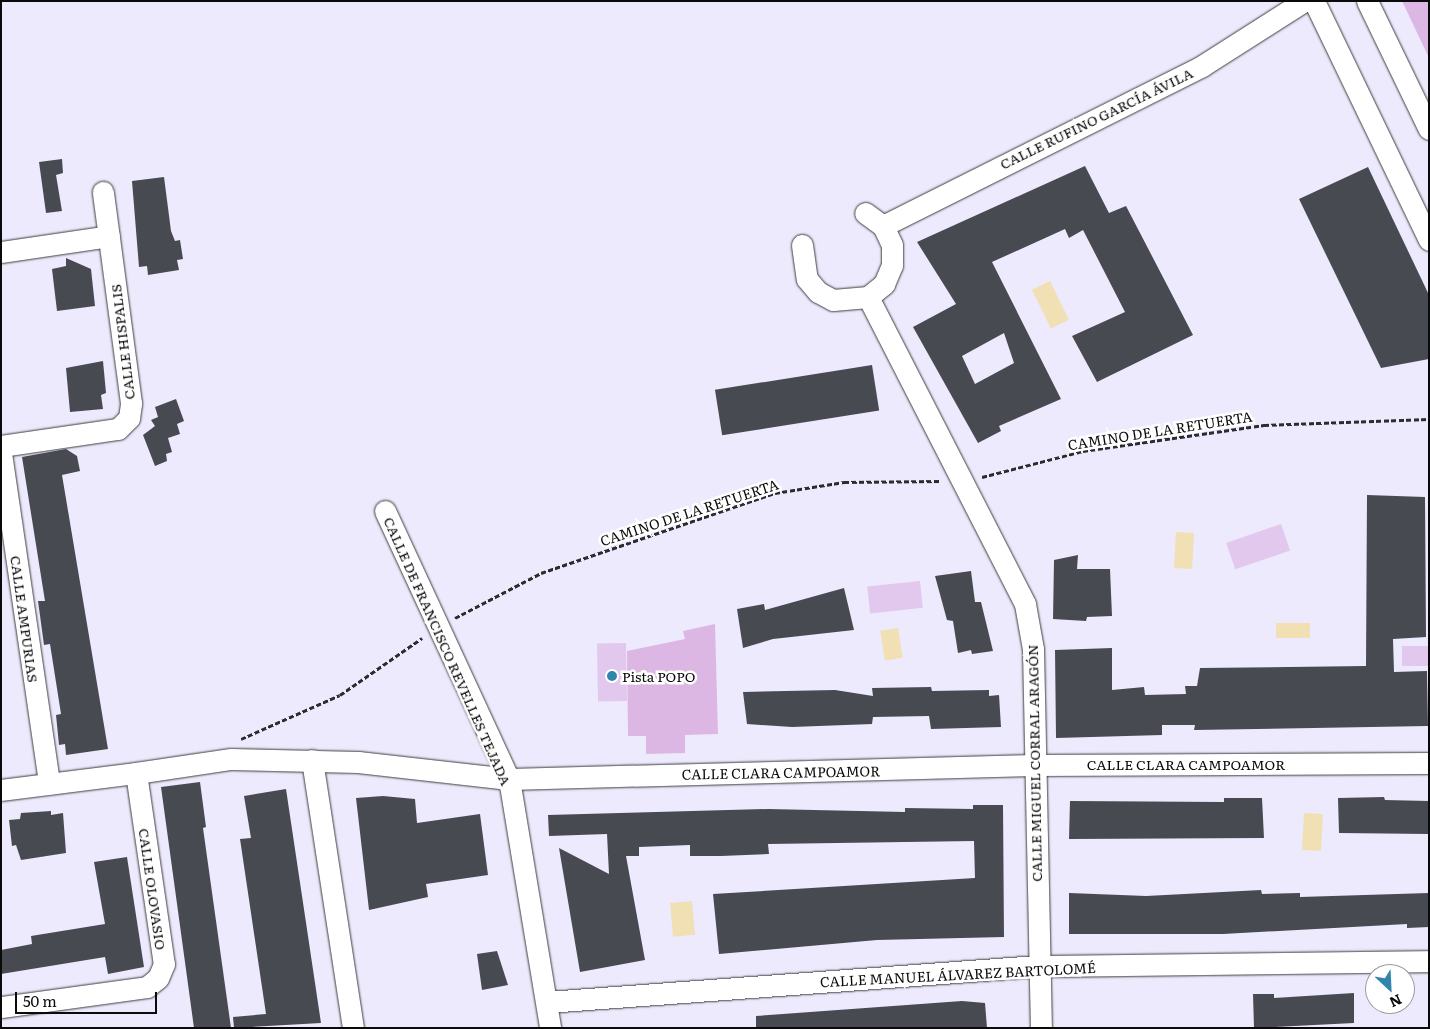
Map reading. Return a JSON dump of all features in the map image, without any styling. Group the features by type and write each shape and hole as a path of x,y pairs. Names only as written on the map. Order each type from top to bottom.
{"street":[{"name":"CALLE RUFINO GARCÍA ÁVILA","path":"883,226 1202,66 1304,1"},
{"path":"1314,1 1429,240"},
{"path":"1367,1 1429,129"},
{"name":"CALLE HISPALIS","path":"1,446 118,429 129,418 131,402 103,192"},
{"path":"802,245 804,270 818,292 834,300 868,297 884,284 892,265 892,244 883,226 865,213"},
{"path":"1,252 109,236"},
{"name":"CALLE MIGUEL CORRAL ARAGÓN","path":"868,297 965,481 1025,604 1034,649 1033,765 1041,1028"},
{"name":"CALLE AMPURIAS","path":"1,453 49,784"},
{"name":"CALLE DE FRANCISCO REVELLES TEJADA","path":"385,511 440,626 509,779 550,1028"},
{"name":"CALLE CLARA CAMPOAMOR","path":"136,773 231,759 312,760 509,779 1033,765 1429,763"},
{"path":"312,760 352,1028"},
{"path":"1,790 136,773"},
{"name":"CALLE OLOVASIO","path":"1,1007 147,987 158,978 164,964 136,773"},
{"name":"CALLE MANUEL ÁLVAREZ BARTOLOMÉ","path":"547,1002 1038,966 1429,961"}],"path":[{"name":"CAMINO DE LA RETUERTA","path":"234,742 340,695 440,626 541,573 775,493 844,482 965,481 1083,451 1264,425 1429,418"}],"shaded area":[{"path":"1402,1 1429,1 1429,58"},
{"path":"1050,281 1069,320 1051,328 1032,290"},
{"path":"1281,524 1290,550 1235,569 1226,543"},
{"path":"1176,532 1194,533 1192,569 1174,568"},
{"path":"920,581 923,608 870,613 867,587"},
{"path":"1276,623 1310,623 1310,638 1276,638"},
{"path":"715,624 718,734 685,735 685,753 646,754 646,736 628,736 627,651 685,639 683,631"},
{"path":"898,628 903,658 885,660 880,631"},
{"name":"Pista POPO","path":"626,643 627,701 598,701 597,644"},
{"path":"1402,646 1429,646 1429,666 1402,666"},
{"path":"1304,813 1323,814 1321,851 1302,850"},
{"path":"692,901 695,935 673,937 670,903"}],"building":[{"path":"62,159 63,173 56,175 62,211 46,213 39,162"},
{"path":"1085,166 1109,213 1126,206 1193,335 1097,382 1072,336 1125,312 1083,230 1069,238 1065,229 992,262 1061,399 999,426 1001,431 978,443 913,327 956,304 917,242","holes":["1004,333 1014,363 975,384 962,356"]},
{"path":"1368,167 1429,295 1429,359 1381,368 1299,199"},
{"path":"164,177 171,231 175,241 180,240 183,259 177,260 179,270 148,275 147,266 139,267 132,181"},
{"path":"66,258 91,269 95,306 57,311 52,269 66,266"},
{"path":"103,361 106,393 101,395 103,409 70,412 66,368"},
{"path":"872,365 879,410 722,435 715,390"},
{"path":"176,399 184,421 177,424 180,434 168,438 172,452 166,454 167,461 155,466 143,435 155,426 151,420 158,417 155,407"},
{"path":"66,449 77,456 80,471 62,475 108,749 66,755 65,744 59,745 56,715 61,714 50,644 44,645 38,601 45,601 22,457"},
{"path":"1367,495 1425,497 1426,637 1393,639 1394,672 1427,671 1428,726 1194,730 1195,725 1162,725 1162,735 1056,738 1055,650 1112,648 1112,690 1144,687 1145,695 1186,694 1185,686 1197,686 1200,668 1366,666"},
{"path":"1078,555 1077,569 1110,569 1112,616 1087,617 1086,621 1053,619 1054,560"},
{"path":"971,571 975,602 981,602 993,651 972,654 971,650 958,653 953,621 947,620 935,576"},
{"path":"844,588 854,630 773,639 743,648 737,609 764,604 765,610"},
{"path":"931,687 932,691 989,690 989,696 999,695 1001,727 931,729 929,716 873,717 872,724 792,727 747,724 743,692 835,690 873,696 872,688"},
{"path":"200,782 206,827 203,828 231,1028 194,1028 161,787"},
{"path":"286,789 321,1023 234,1028 233,1017 266,1014 240,839 251,838 244,796"},
{"path":"383,796 415,799 417,823 480,814 488,875 426,884 428,897 369,910 356,798"},
{"path":"1384,797 1385,800 1429,801 1429,834 1339,833 1338,798"},
{"path":"1224,798 1262,798 1264,838 1069,839 1070,801 1224,802"},
{"path":"973,805 1003,805 1004,937 877,940 719,954 713,894 975,878 974,841 768,844 769,854 721,856 690,856 690,845 639,847 639,856 626,856 645,960 580,972 559,848 609,874 607,834 549,836 548,815 768,809 905,812 905,808 973,809"},
{"path":"51,811 51,815 63,813 66,853 21,860 16,845 12,846 9,820 20,819 21,813"},
{"path":"127,857 144,967 108,974 105,957 1,974 1,950 32,944 31,936 105,924 94,862"},
{"path":"1261,890 1262,894 1300,893 1300,897 1429,893 1429,927 1407,928 1407,924 1223,934 1069,934 1069,893 1146,896"},
{"path":"497,951 508,985 482,990 477,954"},
{"path":"1354,993 1354,1023 1254,1028 1253,994 1274,994 1274,998"},
{"path":"962,1001 985,1003 987,1028 756,1028 756,1016"}],"place":[{"name":"Pista POPO","path":"612,676"}]}
